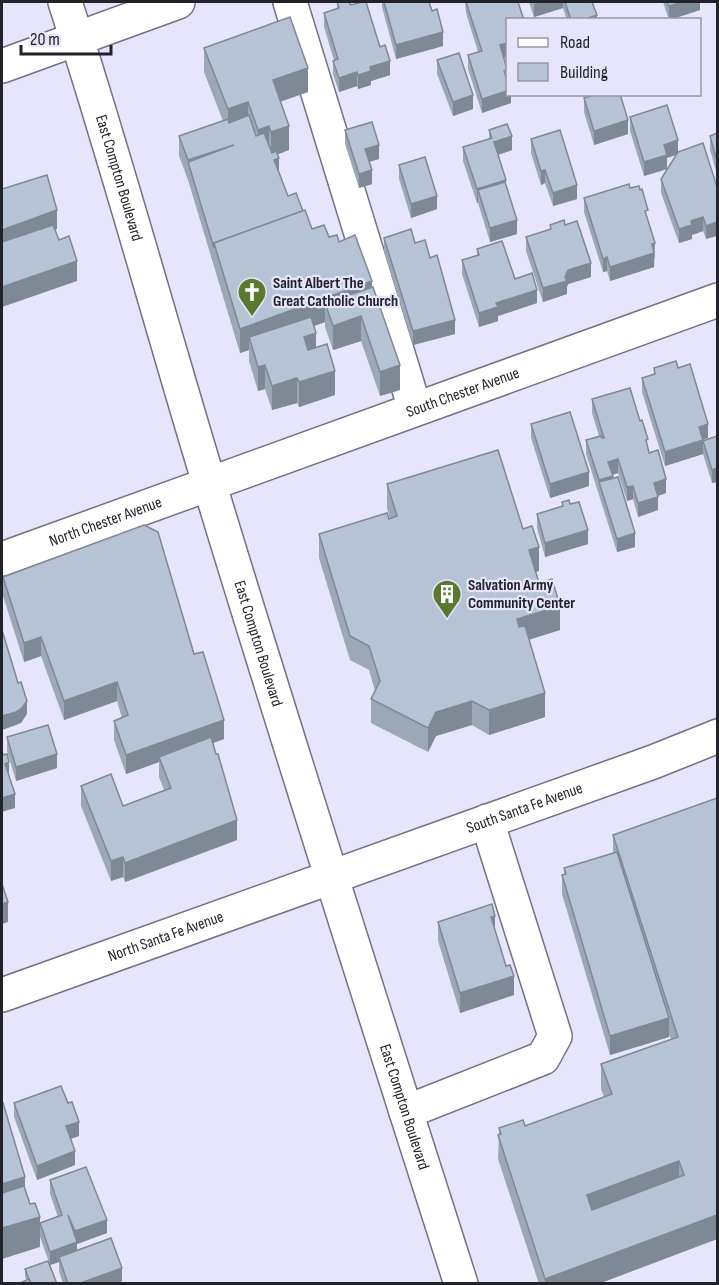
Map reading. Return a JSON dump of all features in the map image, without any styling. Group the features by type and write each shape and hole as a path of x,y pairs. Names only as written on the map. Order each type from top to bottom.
{"main road":[{"name":"East Compton Boulevard","path":"65,2 330,877 461,1284"},
{"path":"2,66 178,2"},
{"path":"290,2 415,409"},
{"name":"South Chester Avenue","path":"209,482 717,300"},
{"name":"North Chester Avenue","path":"2,559 209,482"},
{"name":"South Santa Fe Avenue","path":"330,877 653,762 717,736"},
{"path":"406,1112 543,1058 555,1036 487,821"},
{"name":"North Santa Fe Avenue","path":"2,995 330,877"}],"building":[{"path":"337,2 349,2 351,5 366,2 380,47 385,45 390,61 370,67 371,71 358,75 357,72 339,78 333,61 338,59 324,13 339,8"},
{"path":"384,2 429,2 432,11 437,9 443,32 396,45"},
{"path":"466,2 518,2 523,18 506,18 506,43 500,45 506,66 504,71 506,91 482,99 468,55 482,51"},
{"path":"565,2 592,2 597,15 588,18 570,18"},
{"path":"667,2 682,2 669,6"},
{"path":"290,17 308,68 273,80 289,126 271,132 269,126 258,130 248,102 228,109 204,48"},
{"path":"459,53 473,95 453,102 437,60"},
{"path":"621,96 628,120 594,131 584,98"},
{"path":"667,105 678,140 664,145 667,155 644,162 630,117"},
{"path":"249,115 256,136 264,133 272,153 276,151 279,158 274,160 288,196 296,193 303,211 214,243 214,248 188,162 234,145 188,160 179,136 228,119 229,123"},
{"path":"372,122 379,145 365,149 372,170 359,174 345,130"},
{"path":"507,124 512,136 494,142 506,180 477,189 463,147 492,138 489,130"},
{"path":"560,130 577,185 553,193 545,170 541,171 531,139"},
{"path":"717,133 717,161 710,136"},
{"path":"703,143 717,187 717,222 706,226 703,217 691,221 692,225 679,229 661,179 678,152"},
{"path":"425,157 437,196 411,204 399,165"},
{"path":"47,175 57,210 2,230 2,189"},
{"path":"505,182 517,220 490,228 478,190"},
{"path":"629,184 630,188 639,186 640,190 642,189 648,210 645,211 655,243 652,244 654,253 610,267 607,257 603,259 584,198"},
{"path":"305,210 312,229 324,225 329,237 337,235 339,242 355,235 372,281 240,329 214,243"},
{"path":"564,220 565,225 577,221 591,263 568,270 565,277 567,281 543,288 526,237 551,229 550,225"},
{"path":"53,225 59,240 69,236 77,261 2,287 2,242"},
{"path":"411,229 415,243 425,240 430,258 437,255 455,320 413,331 384,238"},
{"path":"502,241 515,279 532,273 537,290 496,303 498,307 479,313 462,260 479,255 477,249"},
{"path":"373,287 400,365 380,372 361,316 333,326 325,303"},
{"path":"311,317 316,333 304,337 308,350 327,344 335,371 299,382 297,378 272,386 265,365 258,367 249,337"},
{"path":"676,361 678,368 690,364 708,424 699,427 703,440 665,452 642,378 655,374 654,368"},
{"path":"630,388 648,439 646,440 649,453 658,450 666,479 654,483 658,497 638,503 633,486 627,487 618,459 608,462 613,476 599,480 586,440 601,436 604,438 592,399"},
{"path":"570,412 589,472 550,484 531,424"},
{"path":"717,436 717,468 712,470 703,441"},
{"name":"Salvation Army Community Center","path":"498,450 523,529 532,526 539,547 529,550 539,583 552,579 560,606 517,619 519,627 525,626 545,693 489,710 472,701 436,712 428,728 371,699 380,681 369,646 350,636 319,534 387,513 389,519 397,516 387,484"},
{"path":"618,477 635,533 617,539 599,482"},
{"path":"569,500 570,504 579,502 588,530 545,543 537,514 563,506 562,502"},
{"path":"144,525 158,532 194,654 203,652 224,720 126,755 114,721 128,715 117,682 64,701 41,637 24,643 3,577"},
{"path":"2,630 18,683 21,682 27,701 16,712 2,716"},
{"path":"48,725 57,754 16,767 7,737"},
{"path":"211,737 237,820 125,863 123,857 111,861 81,786 111,774 123,806 171,788 159,757"},
{"path":"2,750 3,755 7,754 9,762 5,764 15,794 2,798"},
{"path":"717,798 717,1215 545,1279 498,1135 501,1134 499,1128 523,1120 525,1126 612,1094 601,1064 678,1037 613,835","holes":["679,1161 684,1175 592,1210 587,1195"]},
{"path":"617,852 669,1018 610,1036 562,875 566,874 564,868"},
{"path":"2,884 8,902 2,904"},
{"path":"492,904 495,916 491,917 506,966 510,965 514,976 460,993 438,922"},
{"path":"61,1086 68,1103 72,1102 79,1122 66,1126 75,1151 37,1166 14,1103"},
{"path":"2,1104 25,1177 2,1184"},
{"path":"86,1167 107,1220 75,1231 68,1215 77,1242 50,1252 40,1223 62,1215 50,1180"},
{"path":"24,1186 30,1204 35,1203 40,1217 2,1228 2,1193"},
{"path":"111,1238 122,1268 78,1284 68,1284 59,1257"},
{"path":"48,1261 57,1284 31,1284 25,1269"},
{"path":"29,1279 31,1284 18,1284"}],"place":[{"name":"Saint Albert The Great Catholic Church","path":"252,318"},
{"name":"Salvation Army Community Center","path":"447,620"}]}
